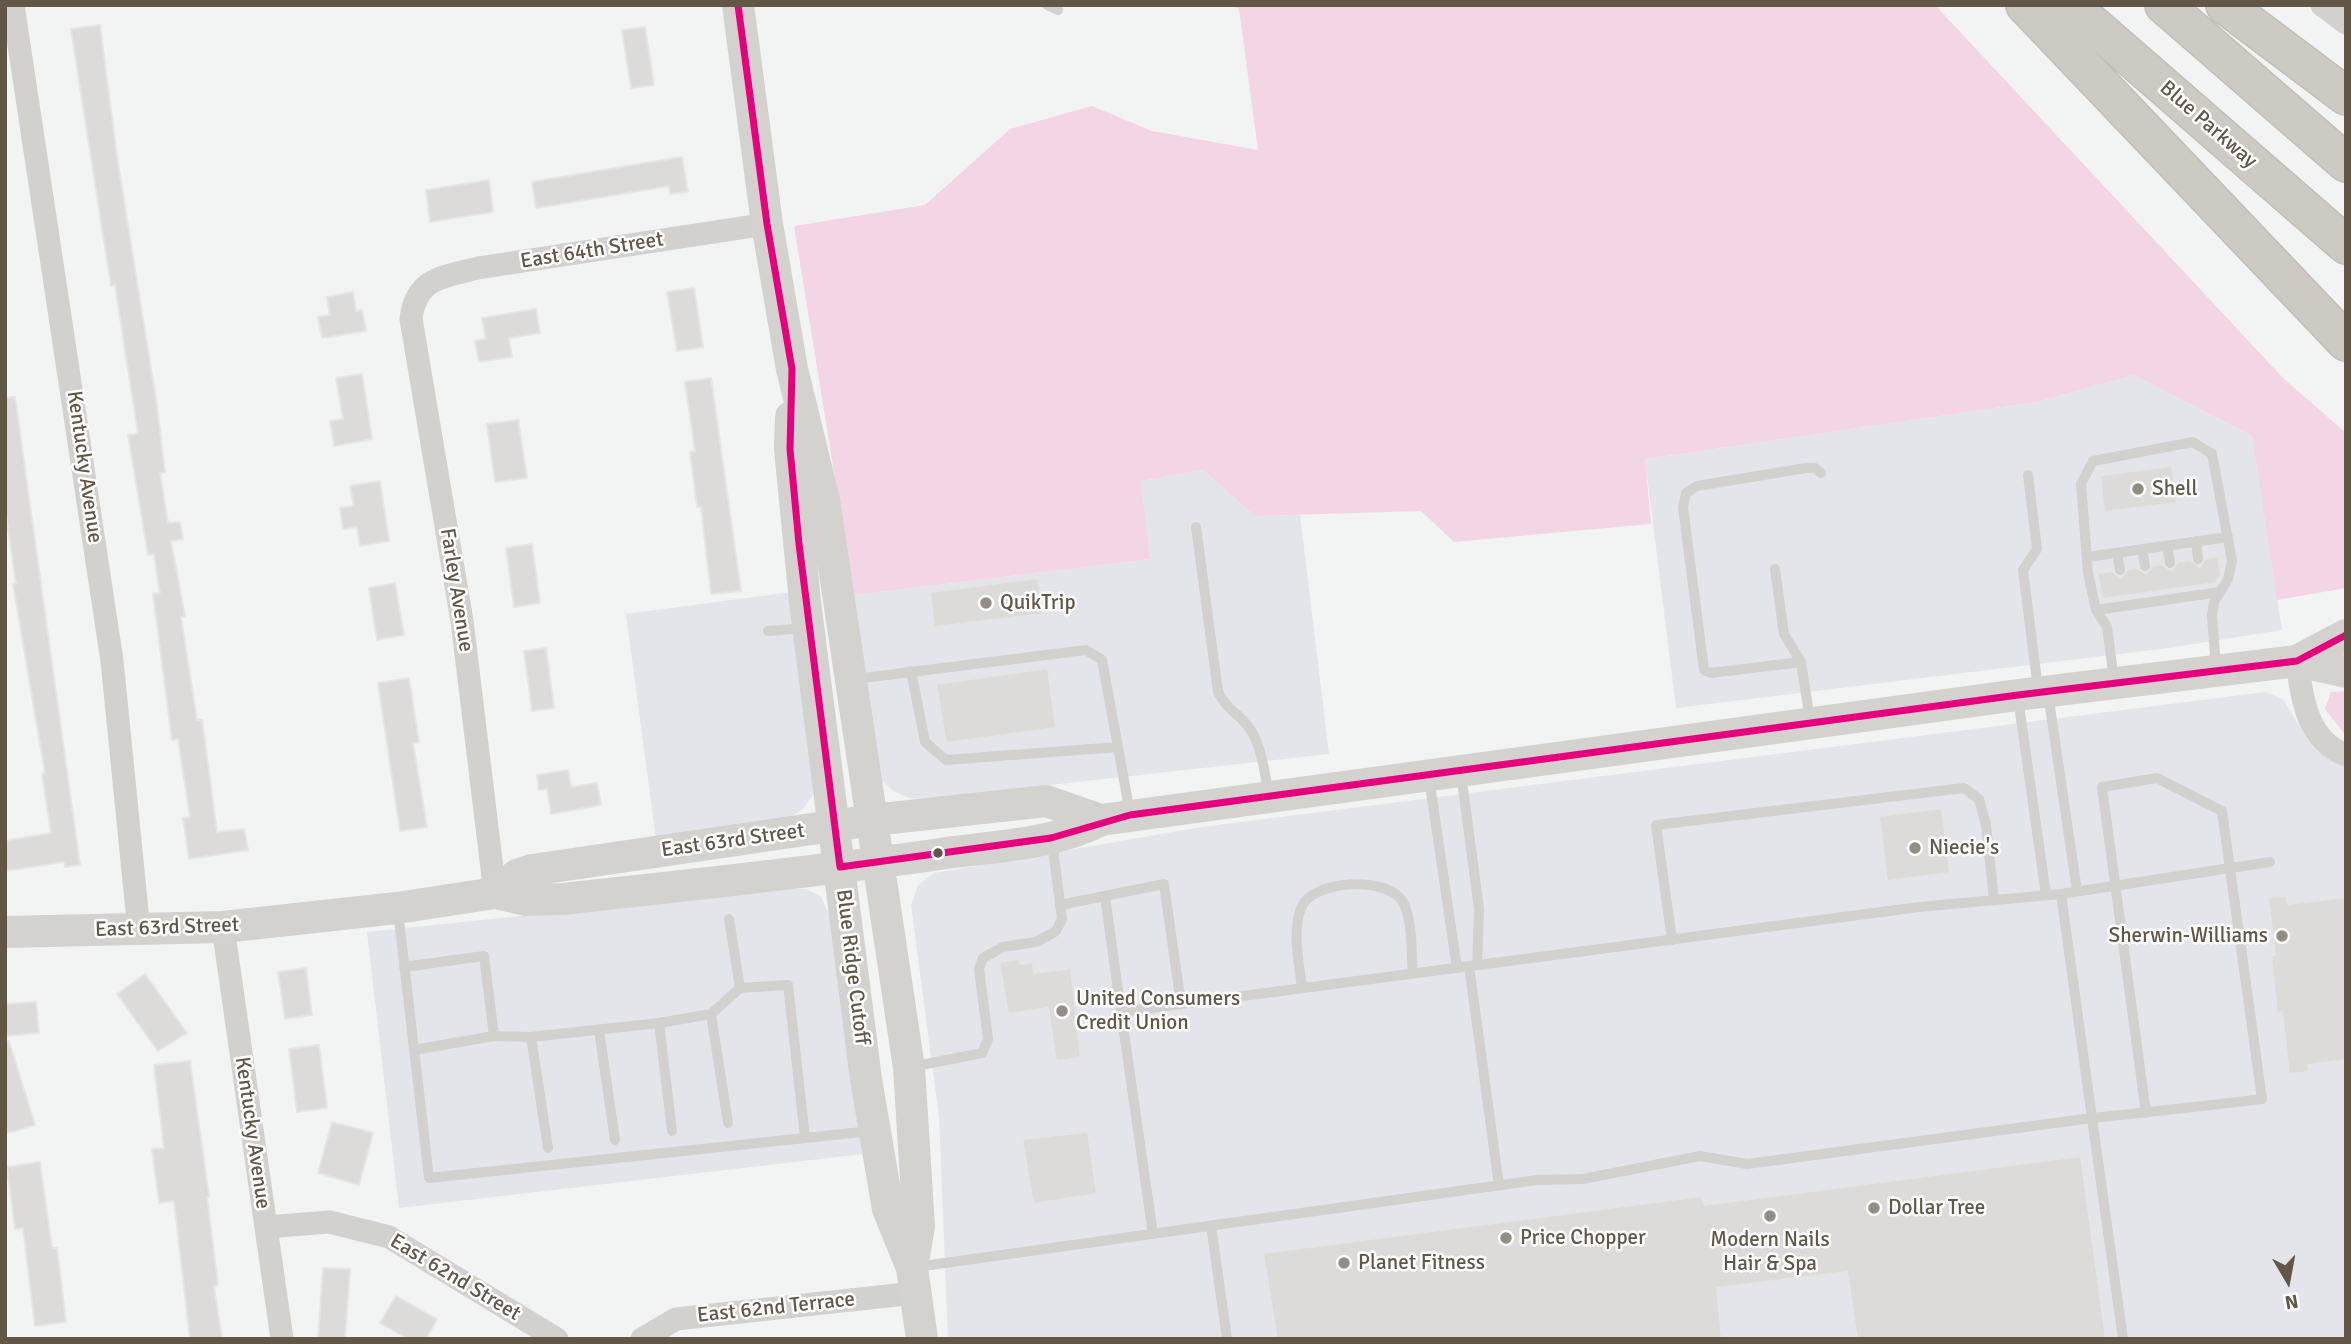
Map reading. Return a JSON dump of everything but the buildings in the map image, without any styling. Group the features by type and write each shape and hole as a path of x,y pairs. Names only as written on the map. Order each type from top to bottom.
{"highway":[{"path":"2025,5 2346,342"},
{"name":"Blue Parkway","path":"2070,5 2346,245"},
{"path":"2164,5 2346,163"},
{"path":"2225,5 2346,96"}],"main road":[{"name":"Blue Ridge Cutoff","path":"738,5 767,223 792,369 824,500 909,1068 919,1226 913,1280"},
{"name":"Blue Ridge Cutoff","path":"792,369 790,449 808,628 874,1130 888,1209 913,1280 922,1339"},
{"name":"East 63rd Street","path":"2297,661 2346,635"},
{"name":"East 63rd Street","path":"5,932 223,927 397,908 495,893 526,900 563,899 879,863 1051,838 1116,818 2114,682 2297,661 2346,672"},
{"name":"East 63rd Street","path":"495,893 517,875 532,870 873,820 1046,801 1116,818"}],"street":[{"name":"Kentucky Avenue","path":"13,5 113,661 139,931"},
{"path":"2322,5 2346,23"},
{"name":"East 64th Street","path":"421,290 435,279 478,268 767,223"},
{"name":"Farley Avenue","path":"421,290 413,303 411,319 462,621 495,893"},
{"path":"2297,661 2305,711 2333,750 2346,755"},
{"name":"Kentucky Avenue","path":"223,927 282,1339"},
{"name":"East 62nd Street","path":"266,1227 329,1222 389,1237 557,1339"},
{"name":"East 62nd Terrace","path":"642,1339 676,1319 913,1280"}],"lane":[{"path":"1047,5 1058,10"},
{"path":"2114,682 2107,627 2096,610 2087,558 2081,484 2092,461 2193,442 2213,454 2232,561 2228,579 2220,592 2212,616 2217,670"},
{"path":"1801,662 1711,673 1704,670 1683,507 1686,493 1697,486 1806,468 1815,468 1821,473"},
{"path":"2028,475 2037,549 2023,570 2035,693 2046,895"},
{"path":"1196,527 1218,692 1228,710 1247,724 1258,745 1269,796"},
{"path":"2087,558 2228,537"},
{"path":"2196,541 2198,559"},
{"path":"2167,546 2170,563"},
{"path":"2142,550 2145,566"},
{"path":"2117,553 2120,570"},
{"path":"1775,569 1784,634 1801,662 1811,723"},
{"path":"2096,610 2149,597 2201,590 2220,592"},
{"path":"768,631 808,628"},
{"path":"851,680 1086,650 1102,660 1118,747 1116,818"},
{"path":"911,671 925,743 946,760 1118,747"},
{"path":"2035,693 2077,891"},
{"path":"1460,771 1479,909 1468,967"},
{"path":"1429,775 1468,967 1500,1185"},
{"path":"913,1280 1153,1234 1537,1180 1583,1179 1700,1156 1747,1164 2262,1098 2222,811 2157,778 2102,787 2118,885 2146,1112"},
{"path":"1672,940 1656,825 1964,788 1979,799 1994,900"},
{"path":"909,1068 982,1053 988,1039 979,970 983,958 1003,947 1036,942 1056,931 1062,919 1051,838"},
{"path":"1121,1012 1672,940 2061,894 2270,862"},
{"path":"1302,988 1296,933 1302,905 1316,891 1370,883 1394,891 1404,904 1413,974"},
{"path":"1060,905 1164,884 1181,1004"},
{"path":"2061,894 2123,1339"},
{"path":"1105,896 1153,1234"},
{"path":"397,908 429,1178 874,1130"},
{"path":"729,919 740,988"},
{"path":"404,967 484,956 494,1036"},
{"path":"414,1050 494,1036 531,1037 659,1023 711,1014 740,988 789,985 805,1138"},
{"path":"711,1014 728,1123"},
{"path":"659,1023 672,1131"},
{"path":"599,1030 615,1140"},
{"path":"531,1037 548,1148"},
{"path":"1210,1226 1227,1339"}],"shaded area":[{"path":"1233,5 1935,5 2283,378 2346,433 2346,588 2277,600 2252,436 2134,375 2036,402 1645,459 1651,524 1454,542 1421,511 1255,516 1203,470 1141,481 1150,559 854,595 794,226 925,205 1010,129 1092,106 1152,131 1258,150 1239,9"},
{"path":"2134,375 2252,436 2282,630 2169,648 1676,708 1645,459 2036,402"},
{"path":"1203,470 1255,516 1300,515 1329,754 924,799 909,798 893,791 879,778 854,595 1150,559 1141,481"},
{"path":"792,592 814,774 813,795 804,808 791,817 656,839 626,614"},
{"path":"2346,691 2346,736 2325,709 2331,692"},
{"path":"2265,692 2283,699 2311,745 2346,767 2346,1339 948,1339 939,1117 911,905 918,885 934,873 1202,827"},
{"path":"778,889 806,889 821,896 830,917 863,1154 399,1208 367,932"}],"transit line":[{"path":"738,5 767,224 792,369 790,449 799,544 840,867 1051,838 1130,815 2018,695 2297,661 2346,635"}],"place":[{"name":"Shell","path":"2138,489"},
{"name":"QuikTrip","path":"986,603"},
{"name":"Niecie's","path":"1915,848"},
{"name":"Sherwin-Williams","path":"2282,936"},
{"name":"United Consumers Credit Union","path":"1062,1011"},
{"name":"Dollar Tree","path":"1874,1208"},
{"name":"Modern Nails Hair & Spa","path":"1770,1216"},
{"name":"Price Chopper","path":"1506,1238"},
{"name":"Planet Fitness","path":"1344,1263"}]}
